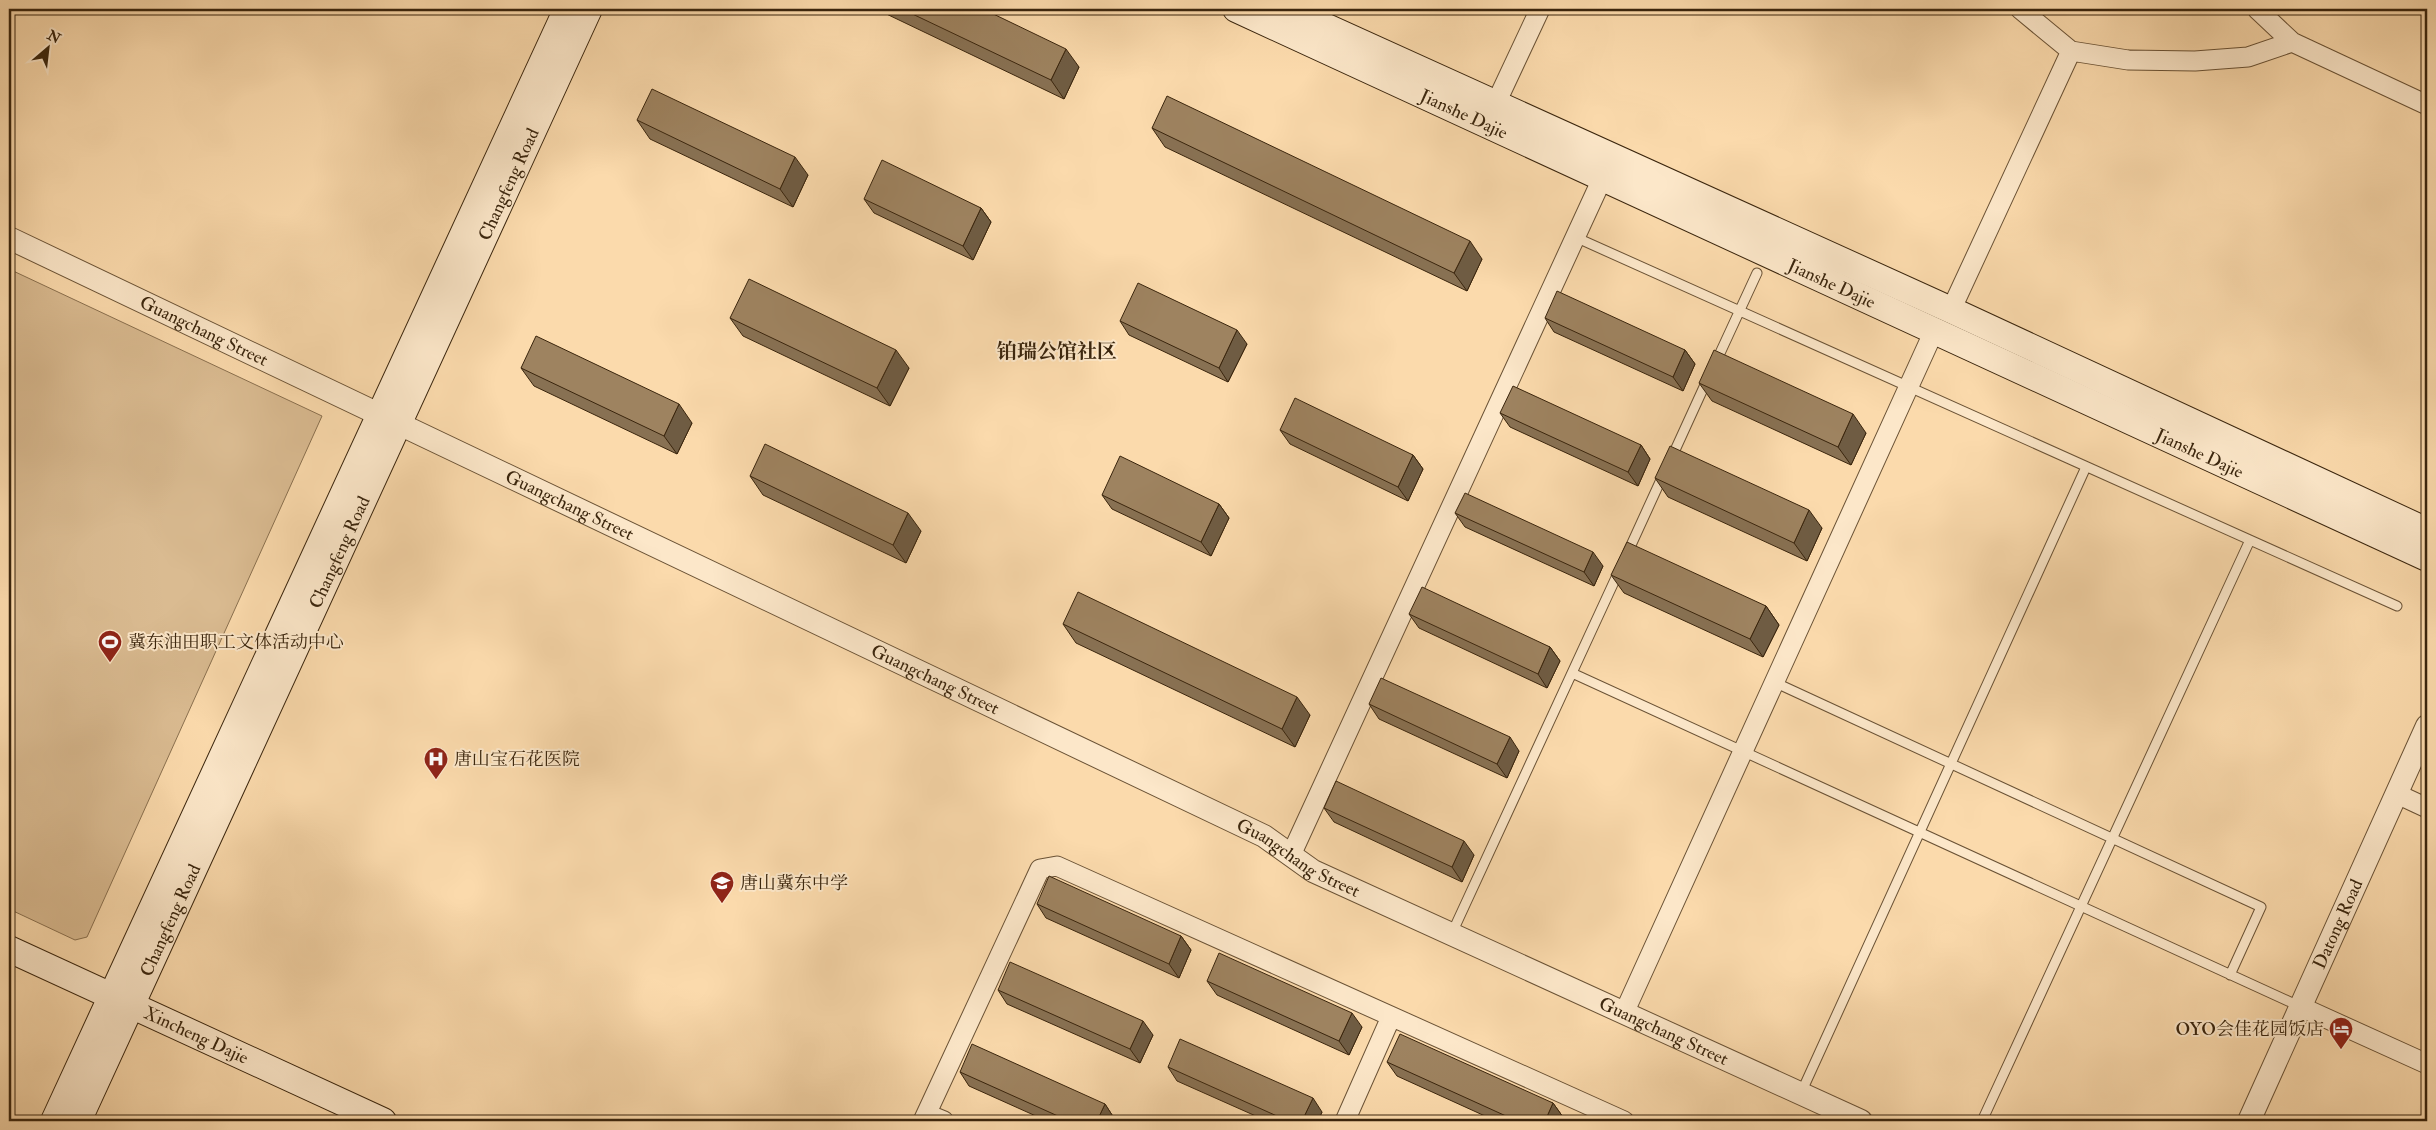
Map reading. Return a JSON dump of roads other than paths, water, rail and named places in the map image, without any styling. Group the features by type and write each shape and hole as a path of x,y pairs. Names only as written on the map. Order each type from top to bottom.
{"main road":[{"path":"78,1121 122,1000 389,418 567,9"},
{"name":"Changfeng Road","path":"389,418 589,9"},
{"name":"Jianshe Dajie","path":"1236,9 2427,558"},
{"name":"Jianshe Dajie","path":"1287,9 1951,310 2427,531"},
{"name":"Xincheng Dajie","path":"9,949 383,1121"},
{"path":"54,1121 122,1000"}],"street":[{"path":"1496,103 1540,9"},
{"path":"2020,9 2071,51 2128,60 2195,61 2248,57 2292,42"},
{"path":"2257,9 2292,42 2427,105"},
{"path":"1951,310 2071,51"},
{"path":"1291,855 1602,179"},
{"name":"Guangchang Street","path":"9,238 1264,836 1313,871 1861,1121"},
{"path":"1624,1013 1934,331"},
{"name":"Datong Road","path":"2249,1121 2299,1006 2427,726"},
{"path":"2396,794 2427,808"},
{"path":"931,1119 1040,869 1057,866 1391,1018 1599,1116 1624,1121"},
{"path":"2299,1006 2427,1064"},
{"path":"1345,1121 1391,1018"}],"lane":[{"path":"1575,237 2396,606"},
{"path":"1451,934 1756,273"},
{"path":"1801,1094 2086,467"},
{"path":"1982,1121 2250,540"},
{"path":"1572,673 2299,1006"},
{"path":"1774,682 2261,907 2230,975"}],"place":[{"name":"冀东油田职工文体活动中心","path":"110,663"},
{"name":"唐山宝石花医院","path":"436,780"},
{"name":"唐山冀东中学","path":"722,904"},
{"name":"OYO会佳花园饭店","path":"2341,1050"}],"district":[{"name":"铂瑞公馆社区","path":"1057,351"}]}
